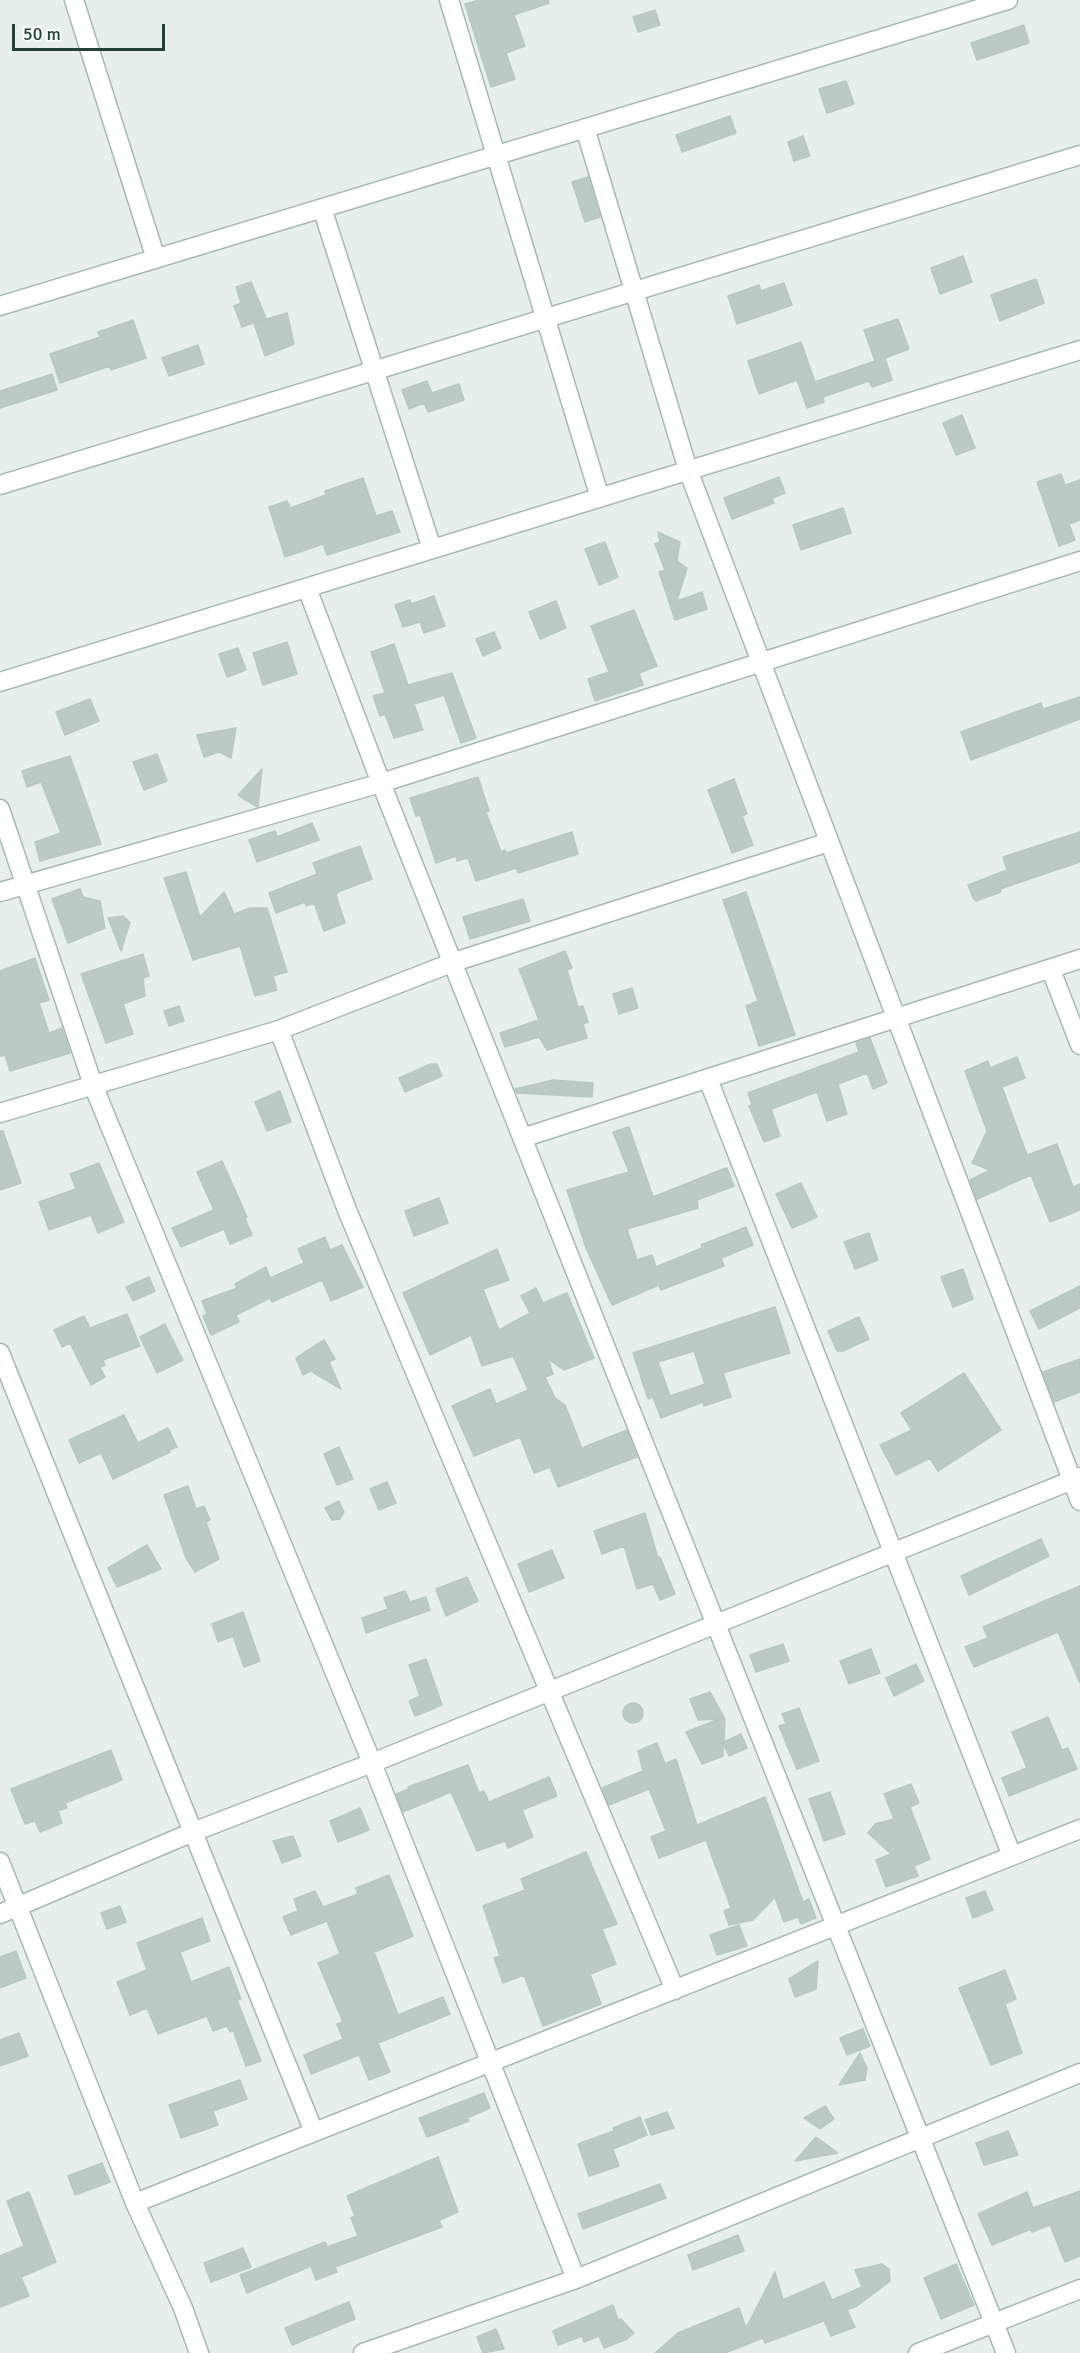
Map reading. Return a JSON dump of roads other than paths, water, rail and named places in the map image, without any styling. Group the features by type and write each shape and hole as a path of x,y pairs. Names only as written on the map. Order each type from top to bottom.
{"street":[{"path":"74,0 156,259"},
{"path":"449,0 600,498"},
{"path":"0,306 1008,0"},
{"path":"585,128 688,470 896,1018 1076,1479 1080,1501"},
{"path":"0,485 1080,155"},
{"path":"322,208 432,549"},
{"path":"0,682 1080,350"},
{"path":"0,892 381,783 1080,561"},
{"path":"307,588 381,783 1006,2353"},
{"path":"0,809 93,1085 372,1763 576,2279"},
{"path":"0,1113 279,1030 454,962 829,842"},
{"path":"522,1138 1080,959"},
{"path":"1051,969 1080,1045"},
{"path":"279,1030 347,1210 675,1990"},
{"path":"708,1079 895,1552 1012,1856"},
{"path":"0,1353 314,2133"},
{"path":"0,1914 193,1832 372,1763 1076,1479"},
{"path":"135,2203 1080,1829"},
{"path":"0,1862 135,2203 183,2308 200,2353"},
{"path":"363,2353 576,2279 1080,2073"},
{"path":"918,2353 1080,2289"}]}
